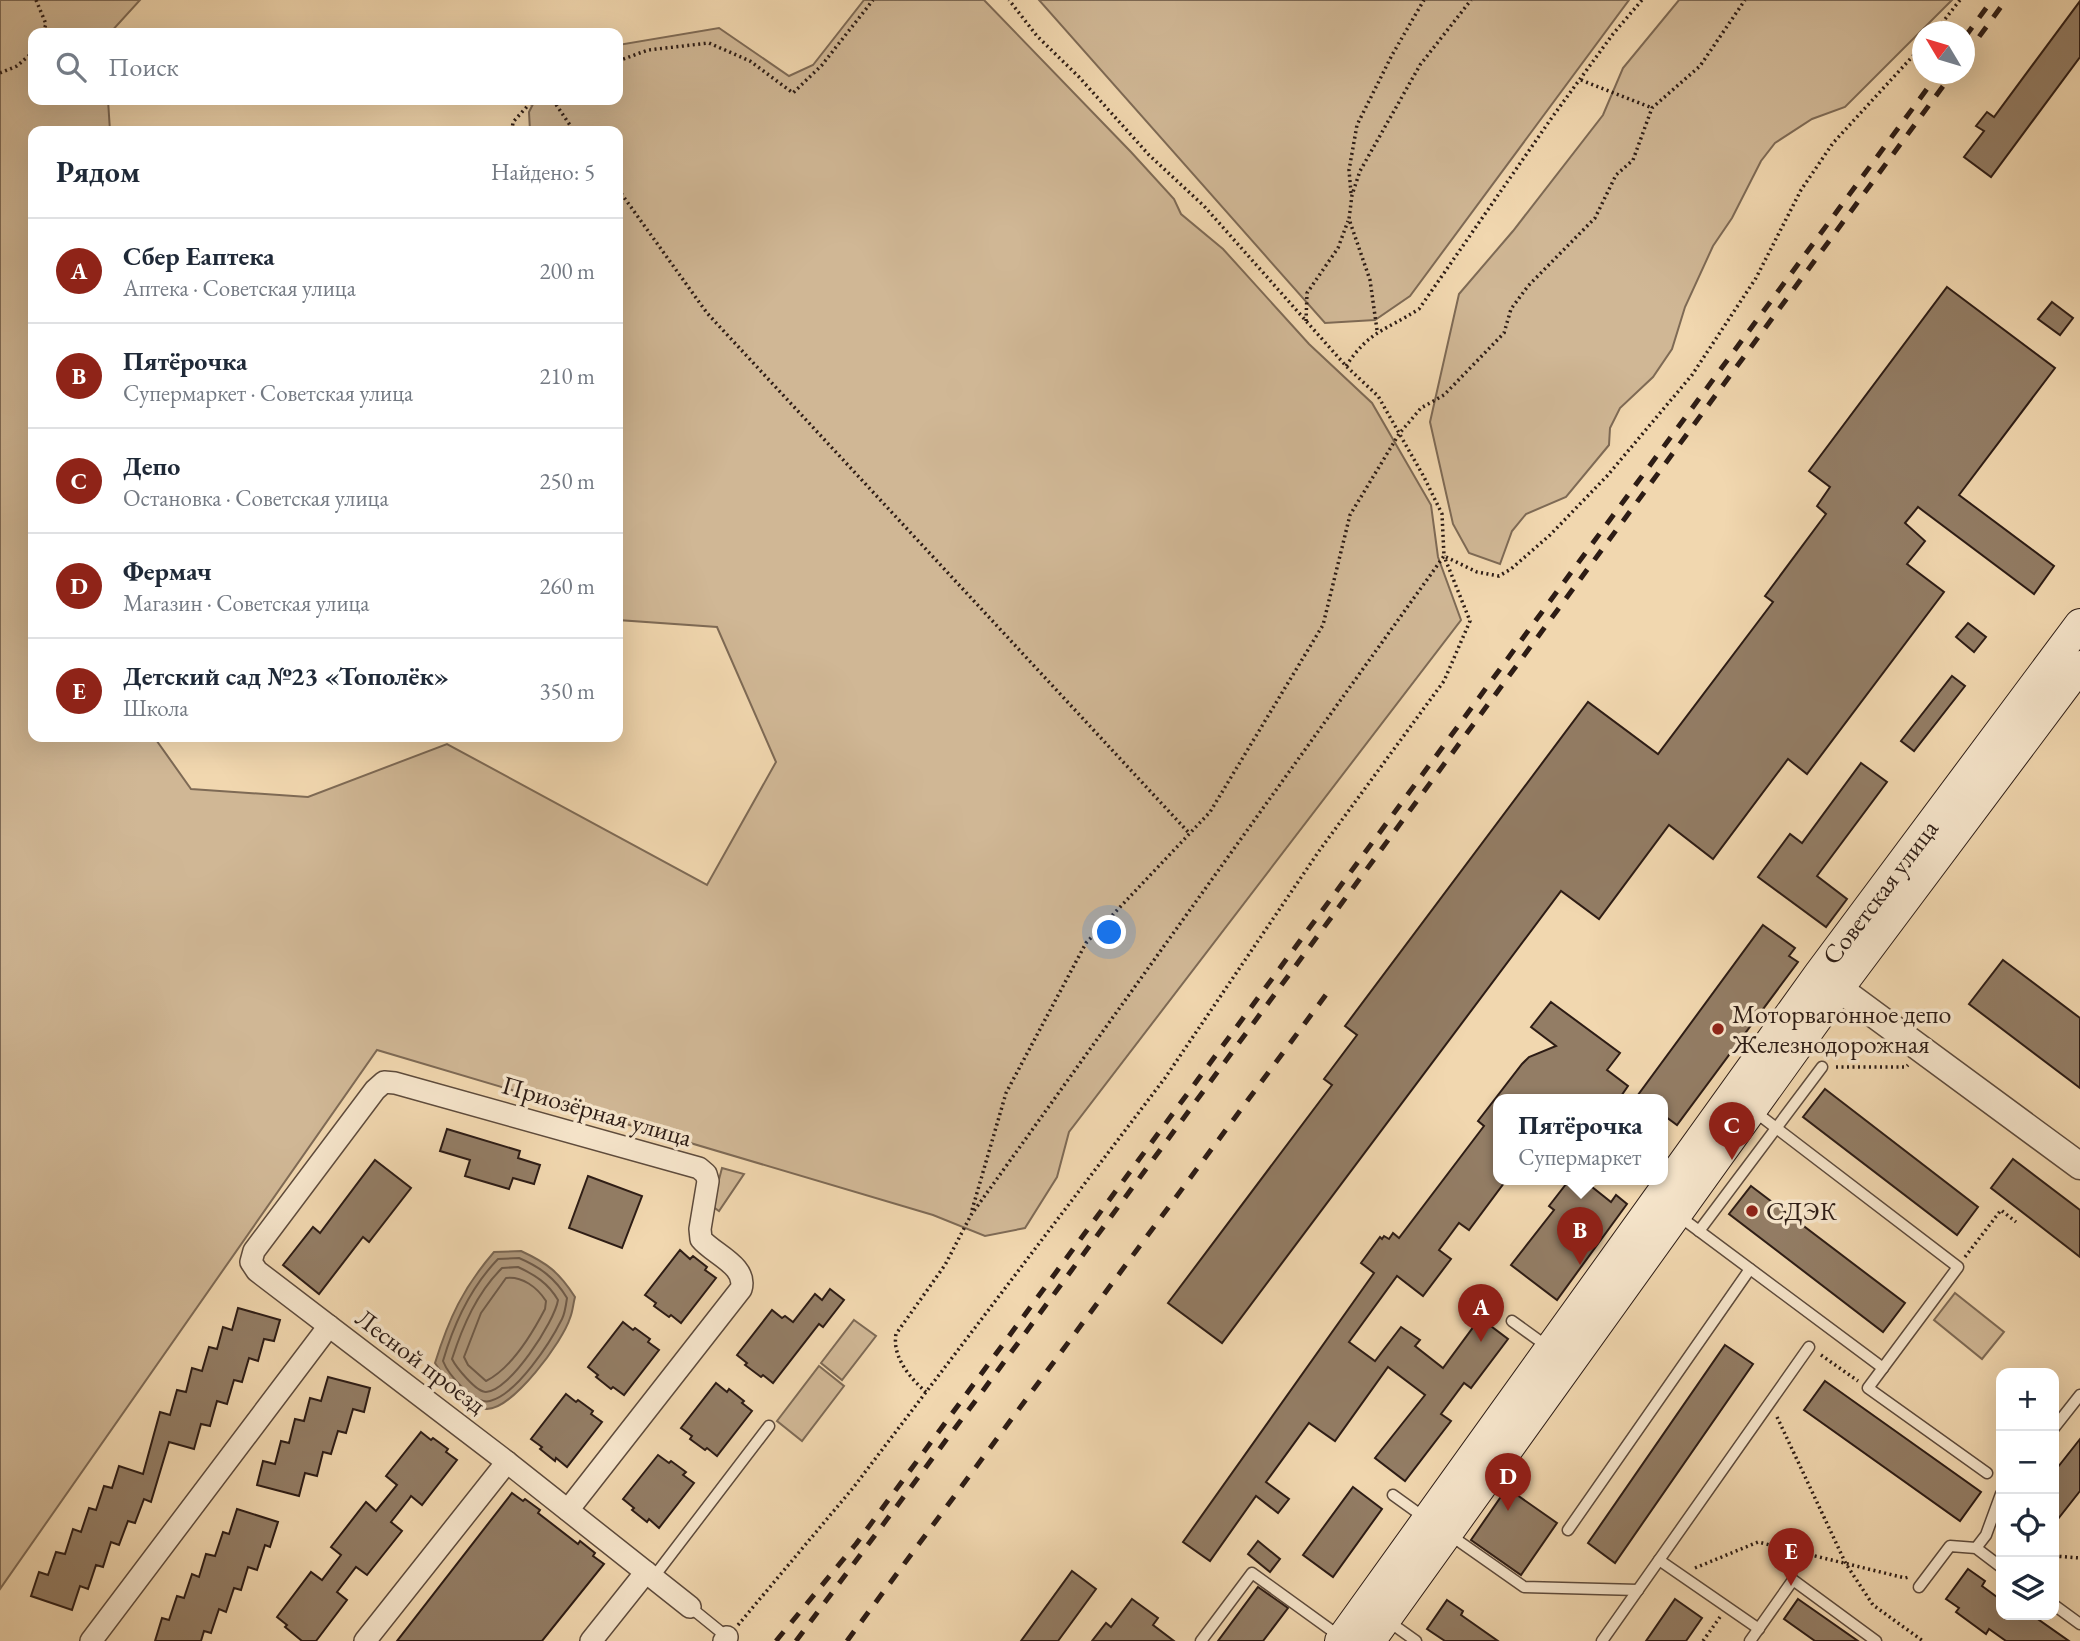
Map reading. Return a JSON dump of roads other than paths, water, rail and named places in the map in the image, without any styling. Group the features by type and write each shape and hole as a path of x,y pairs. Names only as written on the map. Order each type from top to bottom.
{"main road":[{"name":"Советская улица","path":"1359,1635 1437,1526 1688,1223 1829,981 2080,624"},
{"name":"Советская улица","path":"1359,1635 1437,1526 1550,1348 1829,981 2080,666"}],"street":[{"path":"1829,981 2080,1166"},
{"name":"Приозёрная улица","path":"329,1326 257,1271 251,1262 254,1251 374,1090 384,1082 699,1168 706,1174 708,1181 700,1229 701,1239 740,1272 744,1280 741,1289 568,1510"},
{"name":"Лесной проезд","path":"91,1641 329,1326 508,1462 690,1607"},
{"path":"365,1641 508,1462"},
{"path":"591,1641 649,1575"}],"lane":[{"path":"1822,1067 1776,1127 1688,1223 1883,1368"},
{"path":"1752,1109 1958,1267 1868,1388 1987,1473"},
{"path":"1568,1530 1750,1269"},
{"path":"1512,1321 1550,1348"},
{"path":"1602,1641 1809,1347"},
{"path":"2059,1422 2080,1395"},
{"path":"649,1575 769,1426"},
{"path":"1393,1495 1524,1587 1638,1590"},
{"path":"1976,1549 1986,1535 1996,1508"},
{"path":"1919,1587 1950,1546 1976,1549 1996,1563"},
{"path":"1659,1560 1759,1629"},
{"path":"1201,1641 1252,1573 1359,1635 1416,1641"},
{"path":"1751,1641 1793,1580 1877,1641"},
{"path":"690,1607 726,1639"},
{"path":"2059,1609 2080,1624"}],"water":[{"path":"521,1251 545,1264 563,1281 575,1297 572,1313 558,1342 536,1372 510,1398 487,1409 471,1404 457,1392 435,1363 458,1304 483,1265 494,1252"}],"railway":[{"path":"1975,23 1992,0"},
{"path":"1975,42 2006,0"},
{"path":"776,1641 856,1544 1931,84"},
{"path":"796,1641 1945,84"},
{"path":"847,1641 1328,992"}],"place":[{"name":"Моторвагонное депо Железнодорожная","path":"1718,1029"},
{"name":"Депо","path":"1732,1160"},
{"name":"СДЭК","path":"1752,1211"},
{"name":"Пятёрочка","path":"1580,1265"},
{"name":"Сбер Еаптека","path":"1481,1342"},
{"name":"Фермач","path":"1508,1511"},
{"name":"Детский сад №23 «Тополёк»","path":"1791,1586"}]}
